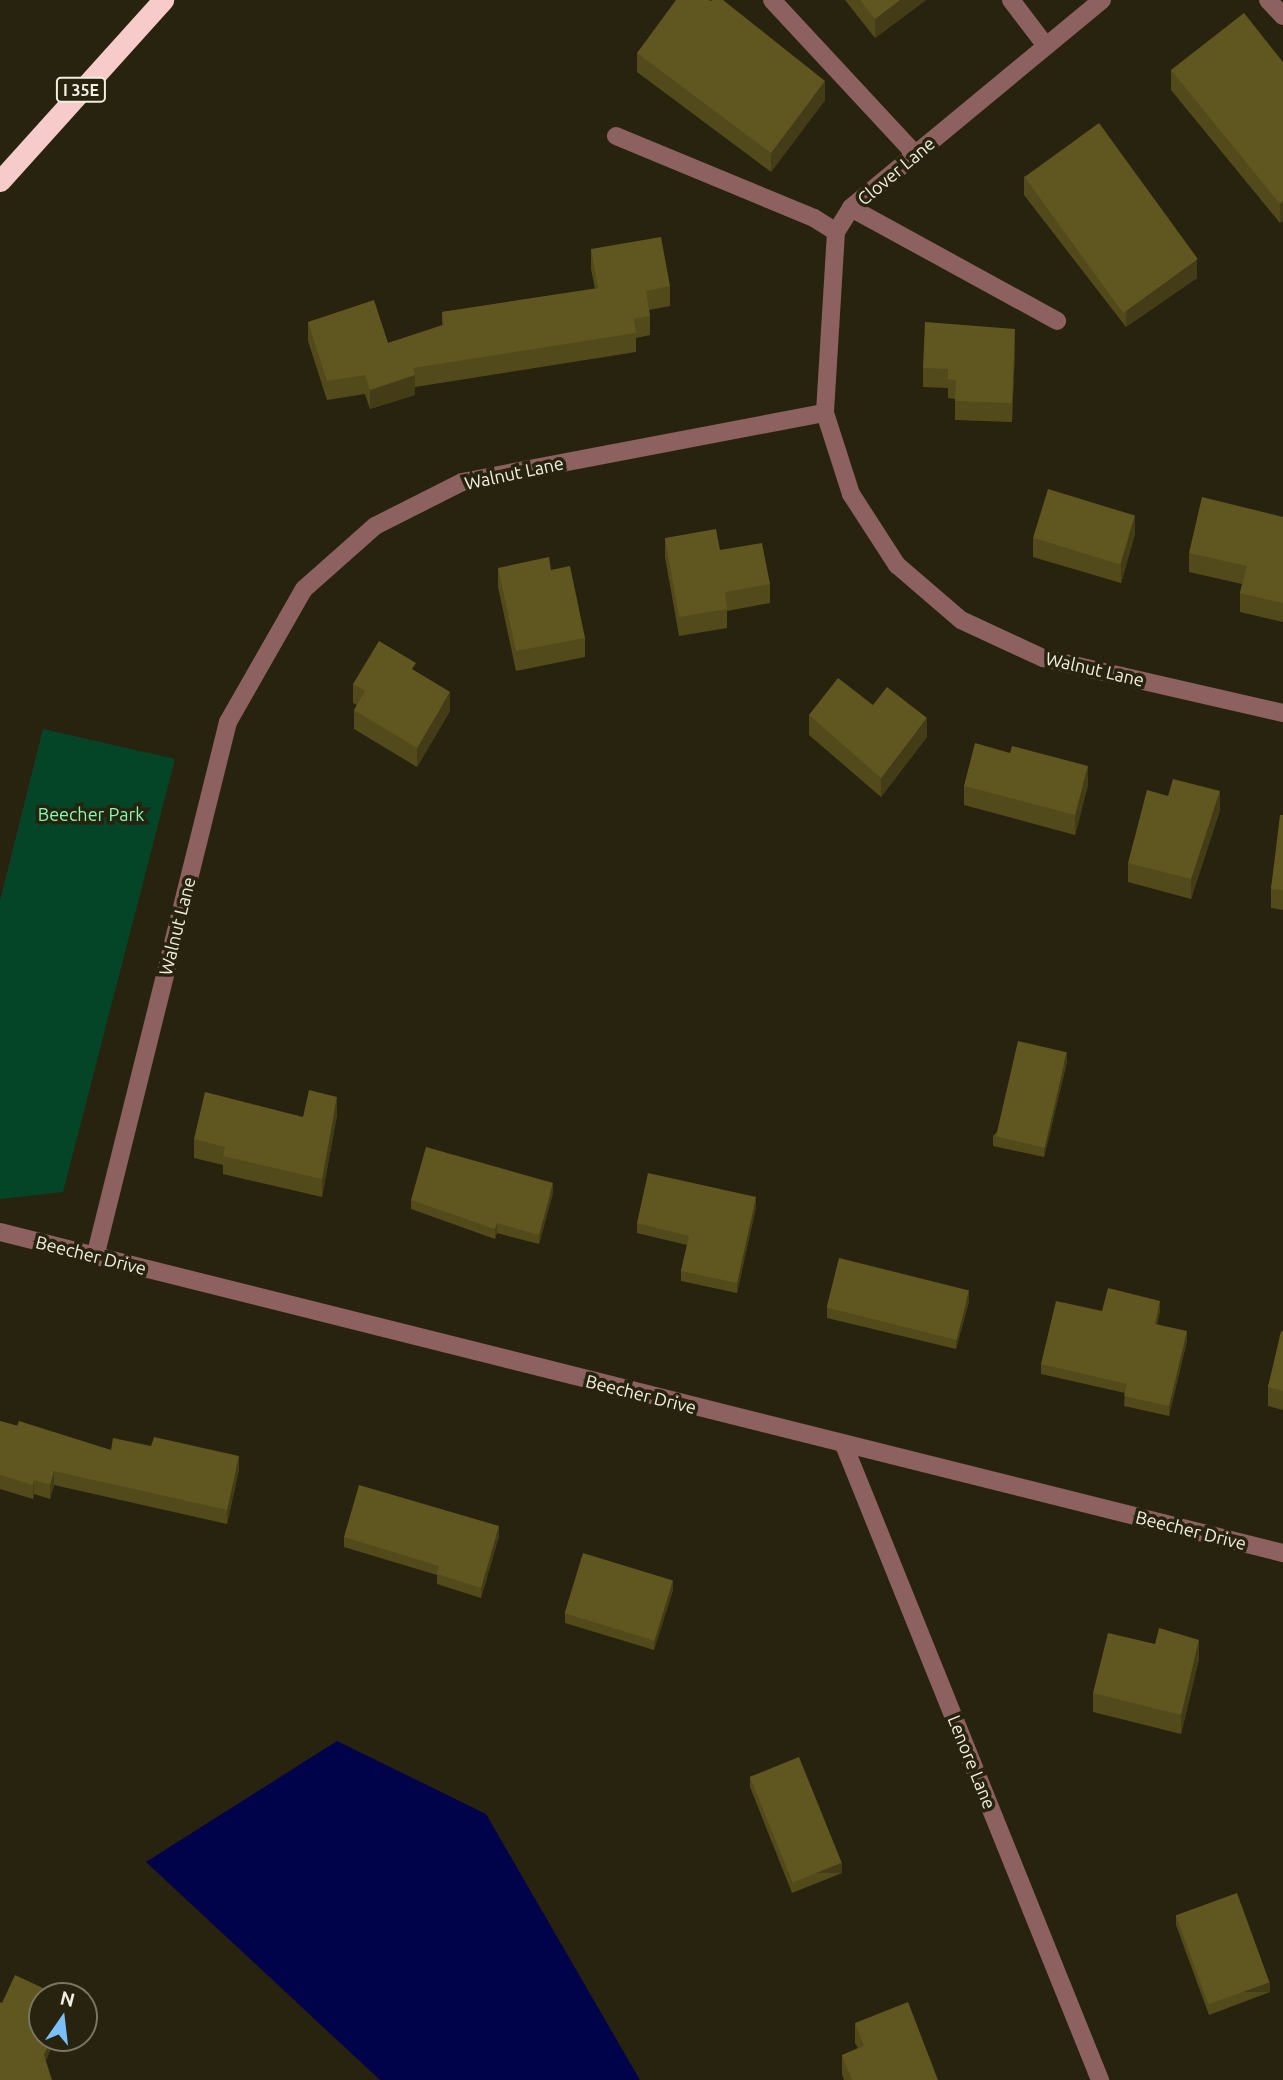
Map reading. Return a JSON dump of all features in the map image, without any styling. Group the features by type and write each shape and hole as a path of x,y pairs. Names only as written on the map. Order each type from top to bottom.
{"highway":[{"name":"I 35E","path":"0,181 163,0"}],"street":[{"path":"772,0 915,154"},
{"path":"1011,0 1046,46"},
{"name":"Clover Lane","path":"825,413 836,232 851,208 1102,0"},
{"path":"1268,0 1283,16"},
{"path":"616,136 814,218 836,232"},
{"path":"851,208 1057,321"},
{"name":"Walnut Lane","path":"95,1256 228,722 303,589 375,526 463,482 825,413 851,494 897,565 961,620 1043,658 1283,713"},
{"name":"Beecher Drive","path":"0,1232 1283,1553"},
{"name":"Lenore Lane","path":"844,1445 1100,2080"}],"green space":[{"name":"Beecher Park","path":"43,729 175,759 63,1192 0,1199 0,901"}],"shaded area":[{"path":"337,1741 486,1814 640,2080 380,2080 146,1862"}],"building":[{"path":"676,0 723,0 825,81 771,153 637,53"},
{"path":"860,0 900,0 875,19"},
{"path":"1244,13 1283,62 1283,201 1280,204 1171,70"},
{"path":"1099,123 1198,259 1123,313 1025,177"},
{"path":"661,237 670,286 646,291 650,316 634,319 636,333 413,368 415,375 370,390 365,375 327,381 308,322 374,300 388,343 444,325 442,312 598,288 591,249"},
{"path":"925,322 1015,329 1012,403 955,401 956,380 948,379 948,369 923,368"},
{"path":"1048,489 1135,516 1120,564 1033,538"},
{"path":"1202,497 1283,517 1283,603 1240,593 1247,566 1189,553"},
{"path":"716,529 720,550 762,543 770,584 725,592 727,609 679,617 665,538"},
{"path":"549,557 551,570 570,566 585,638 516,651 498,568"},
{"path":"379,641 416,663 412,669 450,692 417,748 354,710 365,691 353,684"},
{"path":"838,678 873,705 887,687 927,718 881,778 809,715"},
{"path":"975,743 1010,753 1012,746 1088,766 1075,815 964,786"},
{"path":"1173,779 1220,791 1191,879 1128,863 1147,790 1168,796"},
{"path":"1280,815 1283,815 1283,890 1271,889"},
{"path":"1018,1041 1067,1052 1045,1148 996,1136"},
{"path":"309,1090 337,1097 322,1179 223,1156 225,1147 194,1139 205,1092 303,1117"},
{"path":"426,1147 553,1183 539,1235 497,1223 495,1229 411,1200"},
{"path":"648,1173 756,1197 737,1283 681,1271 689,1236 637,1223"},
{"path":"839,1258 969,1290 957,1340 827,1307"},
{"path":"1108,1288 1160,1301 1155,1324 1187,1331 1169,1406 1124,1396 1127,1384 1041,1364 1056,1301 1102,1311"},
{"path":"1281,1331 1283,1332 1283,1391 1268,1387"},
{"path":"0,1421 17,1426 19,1421 111,1450 113,1438 151,1446 154,1437 239,1456 227,1510 54,1471 50,1485 34,1480 33,1485 0,1475"},
{"path":"359,1485 499,1526 481,1588 437,1574 439,1566 344,1537"},
{"path":"583,1553 673,1580 654,1641 565,1613"},
{"path":"1159,1628 1199,1640 1181,1715 1093,1693 1108,1633 1155,1644"},
{"path":"799,1757 842,1863 793,1883 750,1777"},
{"path":"1237,1893 1269,1982 1208,2005 1176,1915"},
{"path":"15,1975 30,1982 28,2052 45,2052 52,2080 0,2080 0,2002 2,2003"},
{"path":"908,2002 938,2080 852,2080 842,2055 864,2046 855,2023"}]}
